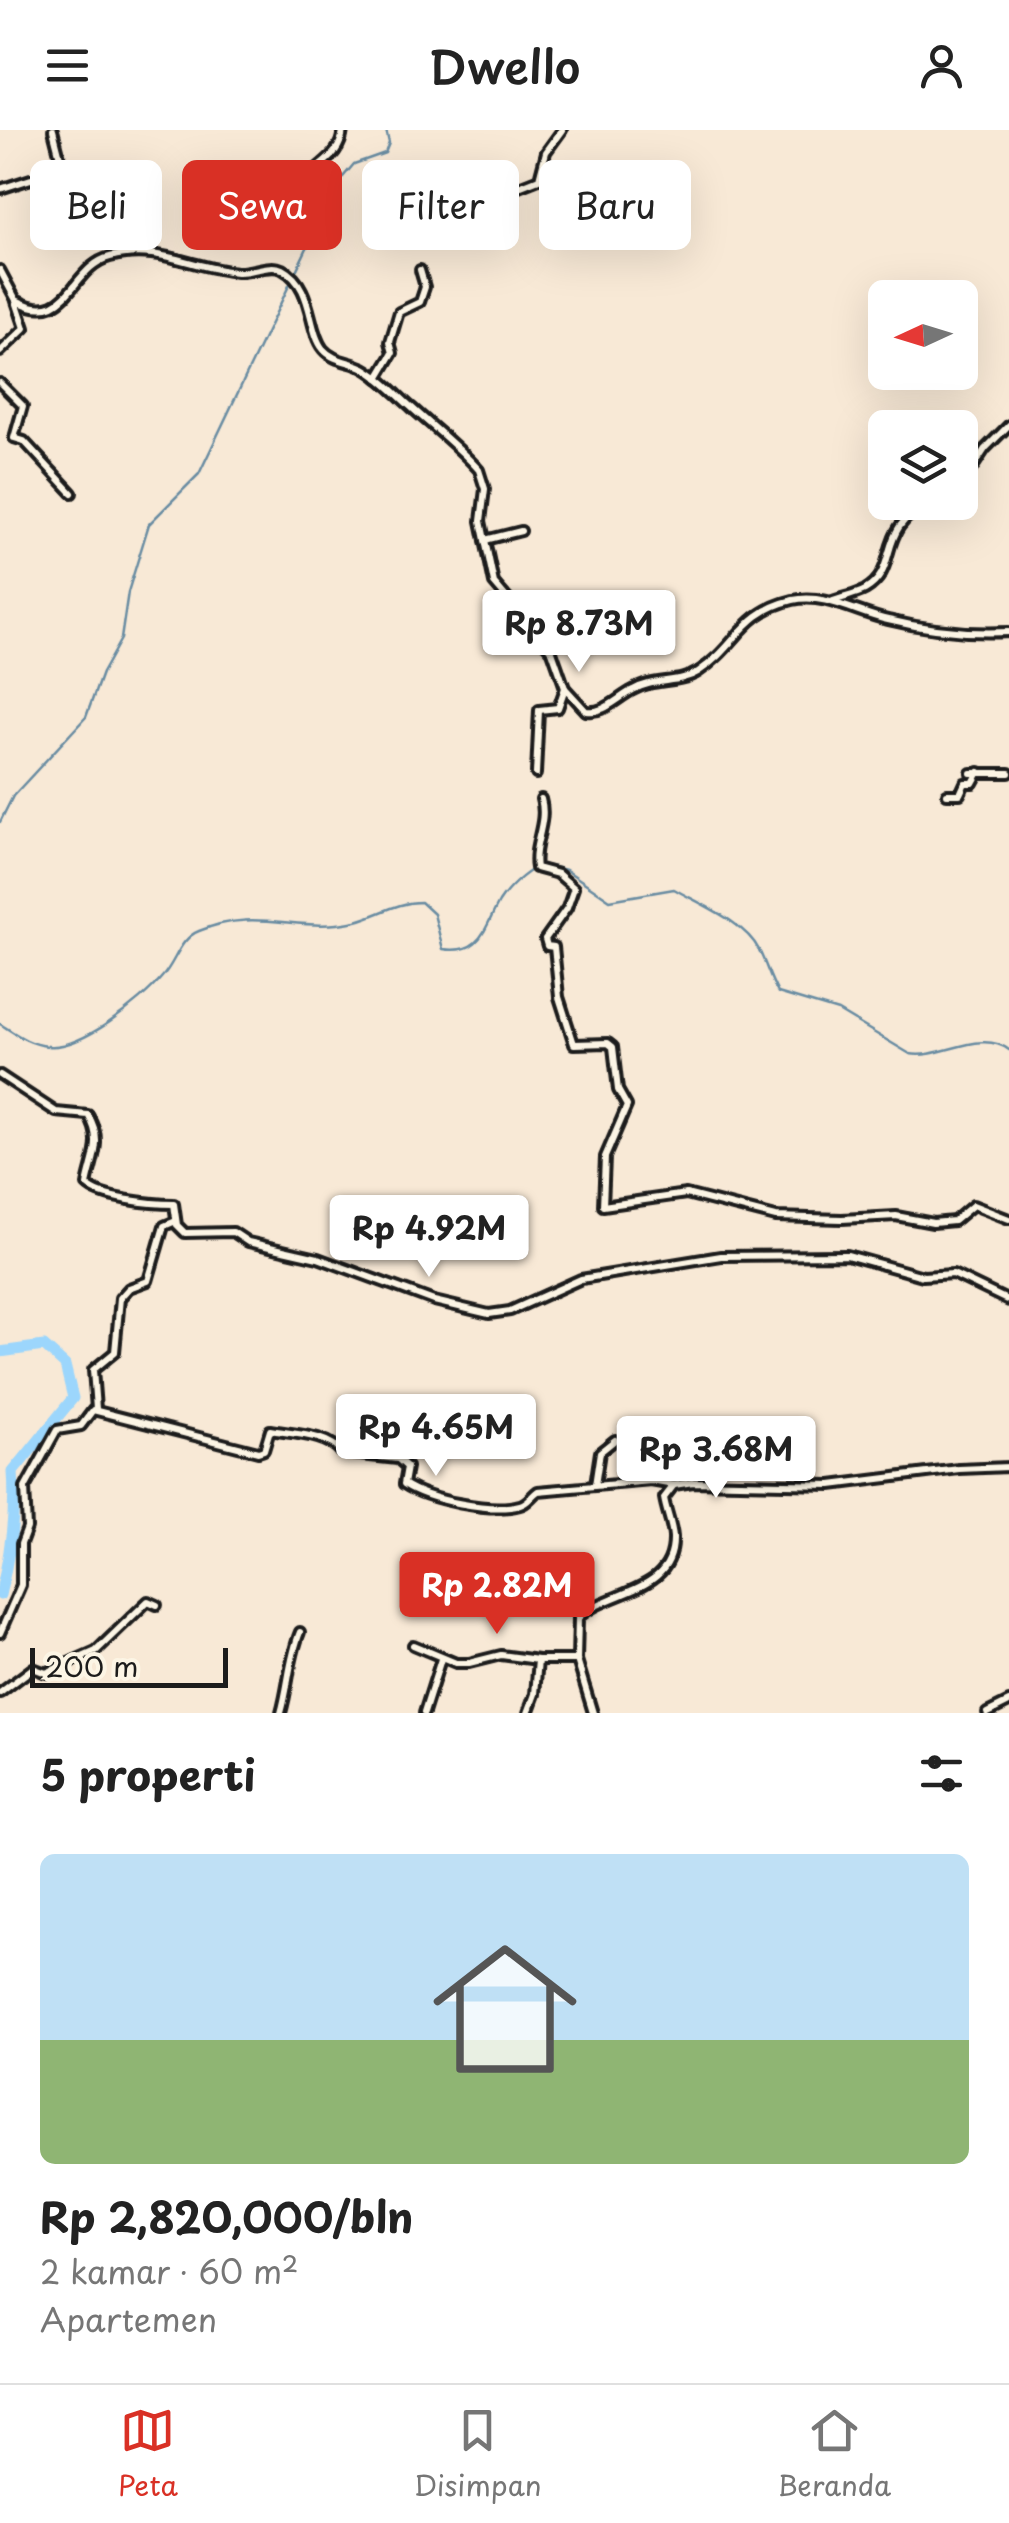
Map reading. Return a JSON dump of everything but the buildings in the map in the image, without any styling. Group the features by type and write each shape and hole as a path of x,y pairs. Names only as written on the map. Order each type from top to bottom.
{"street":[{"path":"53,130 61,160"},
{"path":"326,160 340,148 343,130"},
{"path":"519,188 544,174 546,152 562,130"},
{"path":"0,189 30,179"},
{"path":"16,300 31,306 52,306 100,261 133,253 166,254 238,272 275,267 291,278 311,306 318,339 325,351 378,378 479,470 485,489 480,514 494,583 552,651 565,688 580,708 596,712 649,682 689,677 723,653 758,612 803,598 832,601 860,613 919,626 1009,632"},
{"path":"0,270 26,328 0,352"},
{"path":"378,378 393,353 390,342 395,320 400,312 420,302 425,290 420,270"},
{"path":"0,384 23,406 14,438 24,442 72,493"},
{"path":"978,460 1009,425"},
{"path":"832,601 866,589 885,565 896,528 904,520"},
{"path":"485,540 521,531"},
{"path":"536,774 539,710 558,708 565,688"},
{"path":"947,794 961,794 965,784 972,784 975,772 1009,773"},
{"path":"541,800 544,816 534,852 536,868 558,874 574,888 567,908 545,939 547,946 554,948 559,997 572,1043 613,1047 618,1090 627,1106 604,1159 603,1206 686,1194 776,1216 842,1220 896,1216 942,1222 954,1221 973,1205 1009,1219"},
{"path":"0,1075 56,1112 88,1114 99,1150 87,1183 94,1192 147,1204 174,1204 176,1221 185,1233 233,1232 248,1242 318,1258 434,1301 490,1314 510,1310 581,1279 720,1256 848,1254 923,1276 953,1274 1009,1300"},
{"path":"96,1409 93,1371 115,1352 120,1298 129,1288 148,1281 164,1226 176,1221"},
{"path":"0,1633 21,1585 26,1485 57,1430 81,1426 89,1412 96,1409 258,1452 263,1451 271,1430 332,1442 341,1453 398,1459 407,1467 404,1484 418,1493 452,1502 507,1508 526,1504 536,1492 594,1485 652,1481 674,1485 832,1485 958,1469 1009,1468"},
{"path":"594,1485 600,1451 615,1440"},
{"path":"593,1713 577,1660 578,1618 628,1588 650,1583 667,1564 673,1538 664,1498 674,1485"},
{"path":"0,1693 33,1668 46,1673 89,1656 148,1601 157,1605"},
{"path":"281,1713 290,1677 290,1657 300,1632"},
{"path":"413,1645 441,1659 470,1664 500,1654 538,1660 577,1660"},
{"path":"424,1713 441,1659"},
{"path":"528,1713 535,1694 538,1660"},
{"path":"987,1713 1009,1702"}],"waterway":[{"path":"0,822 13,796 86,717 102,673 121,639 128,592 149,524 199,474 338,183 354,164 385,153 389,143 386,130"},
{"path":"0,1024 22,1038 48,1046 93,1033 140,999 162,977 192,935 220,924 260,920 335,924 421,902 434,914 443,949 466,948 480,938 508,890 541,864 566,870 610,900 674,889 743,931 759,950 778,993 838,1011 910,1054 986,1042 1009,1050"},
{"path":"0,1352 44,1346 65,1365 73,1398 13,1472 11,1534 0,1595"}]}
